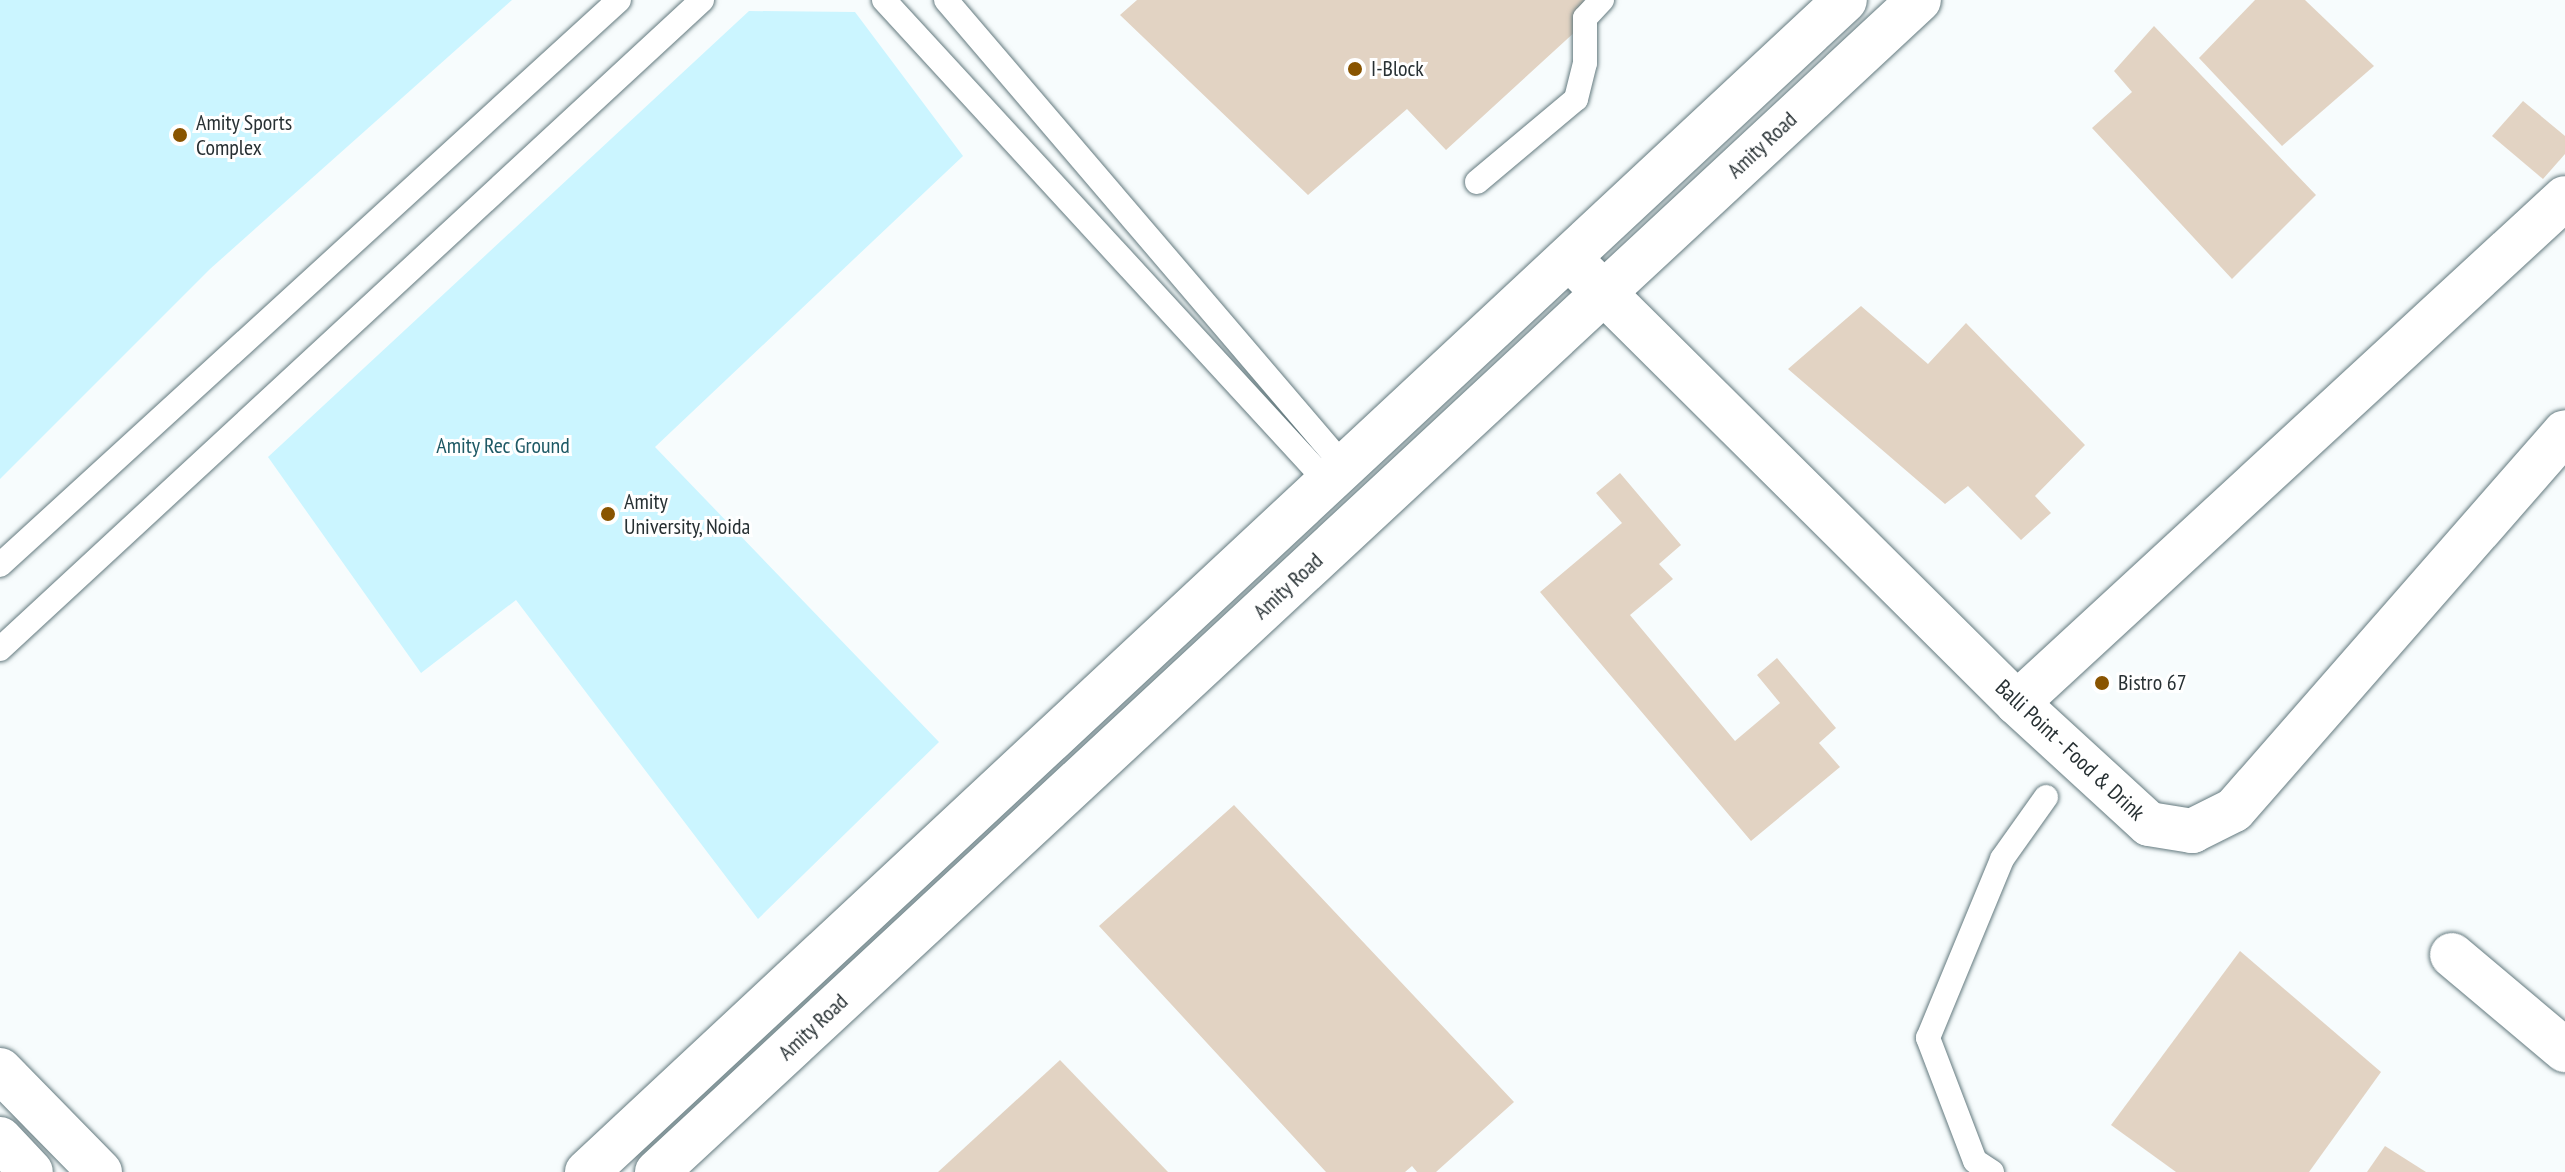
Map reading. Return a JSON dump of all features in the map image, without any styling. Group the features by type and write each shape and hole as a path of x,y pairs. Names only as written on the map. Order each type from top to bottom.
{"street":[{"path":"587,1172 1845,0"},
{"name":"Amity Road","path":"657,1172 1919,0"},
{"path":"2017,703 2565,198"},
{"name":"Balli Point - Food & Drink","path":"1569,258 2017,703 2149,824 2192,831 2234,810 2565,432"},
{"path":"2452,955 2565,1050"},
{"path":"0,1070 100,1172"},
{"path":"0,1139 31,1172"}],"lane":[{"path":"0,565 619,0"},
{"path":"0,649 702,0"},
{"path":"884,0 1336,474"},
{"path":"946,0 1336,474"},
{"path":"1477,182 1576,99 1585,63 1585,18 1602,0"},
{"path":"1992,1172 1975,1161 1928,1038 2002,859 2046,797"}],"green space":[{"name":"Amity Sports Complex","path":"0,0 512,0 210,269 0,479"},
{"name":"Amity Rec Ground","path":"749,11 855,12 963,156 655,447 939,742 758,919 516,600 421,673 268,457"}],"building":[{"name":"I-Block","path":"1137,0 1584,0 1577,30 1446,150 1407,109 1308,195 1120,15"},
{"path":"2255,0 2305,0 2374,66 2282,146 2199,58"},
{"path":"2154,26 2316,195 2232,279 2092,128 2132,92 2114,71"},
{"path":"2523,101 2565,136 2565,154 2543,179 2492,136"},
{"path":"1861,306 1928,364 1966,323 2085,445 2035,496 2051,513 2021,540 1968,486 1945,504 1788,369"},
{"path":"1620,473 1681,545 1659,564 1673,579 1630,615 1735,741 1780,703 1757,675 1777,658 1836,728 1819,743 1840,767 1751,841 1540,592 1622,523 1596,493"},
{"path":"1234,805 1514,1102 1436,1172 1417,1172 1412,1166 1405,1172 1326,1172 1099,926"},
{"path":"2240,951 2381,1072 2309,1172 2176,1172 2111,1125"},
{"path":"1060,1060 1168,1172 938,1172"},
{"path":"2385,1146 2426,1172 2367,1172"}],"place":[{"name":"I-Block","path":"1355,69"},
{"name":"Amity Sports Complex","path":"180,135"},
{"name":"Amity University, Noida","path":"608,514"},
{"name":"Bistro 67","path":"2102,683"}]}
